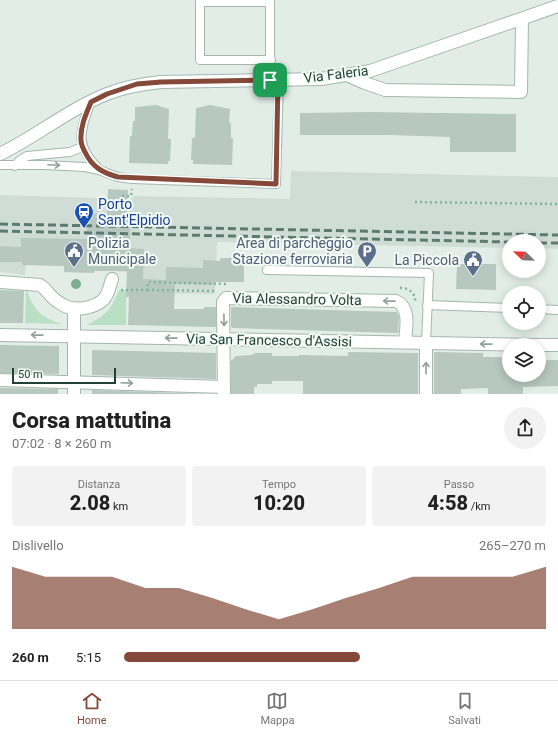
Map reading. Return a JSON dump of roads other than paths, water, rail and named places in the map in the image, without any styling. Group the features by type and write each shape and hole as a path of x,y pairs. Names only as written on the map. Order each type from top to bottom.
{"street":[{"name":"Via Faleria","path":"0,154 91,102 113,92 137,84 161,82 321,79 370,71 558,6"},
{"path":"347,75 385,90 522,92 522,19"},
{"path":"0,282 40,285 46,288 53,298 65,306 74,309 82,309 97,304 104,299 113,286"},
{"name":"Via Alessandro Volta","path":"224,390 224,300 228,298 396,301 405,308 405,342"},
{"path":"74,309 74,394"},
{"name":"Via San Francesco d'Assisi","path":"0,335 502,344"},
{"path":"426,343 426,394"},
{"name":"Via San Francesco d'Assisi","path":"546,345 558,345"},
{"path":"0,380 74,381 224,390"}],"lane":[{"path":"0,165 44,165 85,168 99,170 118,177 132,179 276,184 274,80 271,60 270,2 200,2 200,60 271,60"},
{"path":"91,102 82,128 80,141 89,160 99,170"},
{"path":"15,166 19,161 27,156 70,152 82,147"},
{"path":"267,270 429,273 426,343"},
{"path":"427,305 502,308"},
{"path":"546,309 558,310"}],"railway":[{"path":"0,224 558,235"},
{"path":"0,231 502,242"},
{"path":"546,243 558,243"}],"place":[{"name":"Porto Sant'Elpidio","path":"84,229"},
{"name":"Polizia Municipale","path":"74,268"},
{"name":"Area di parcheggio Stazione ferroviaria","path":"367,268"},
{"name":"La Piccola","path":"473,277"}]}
